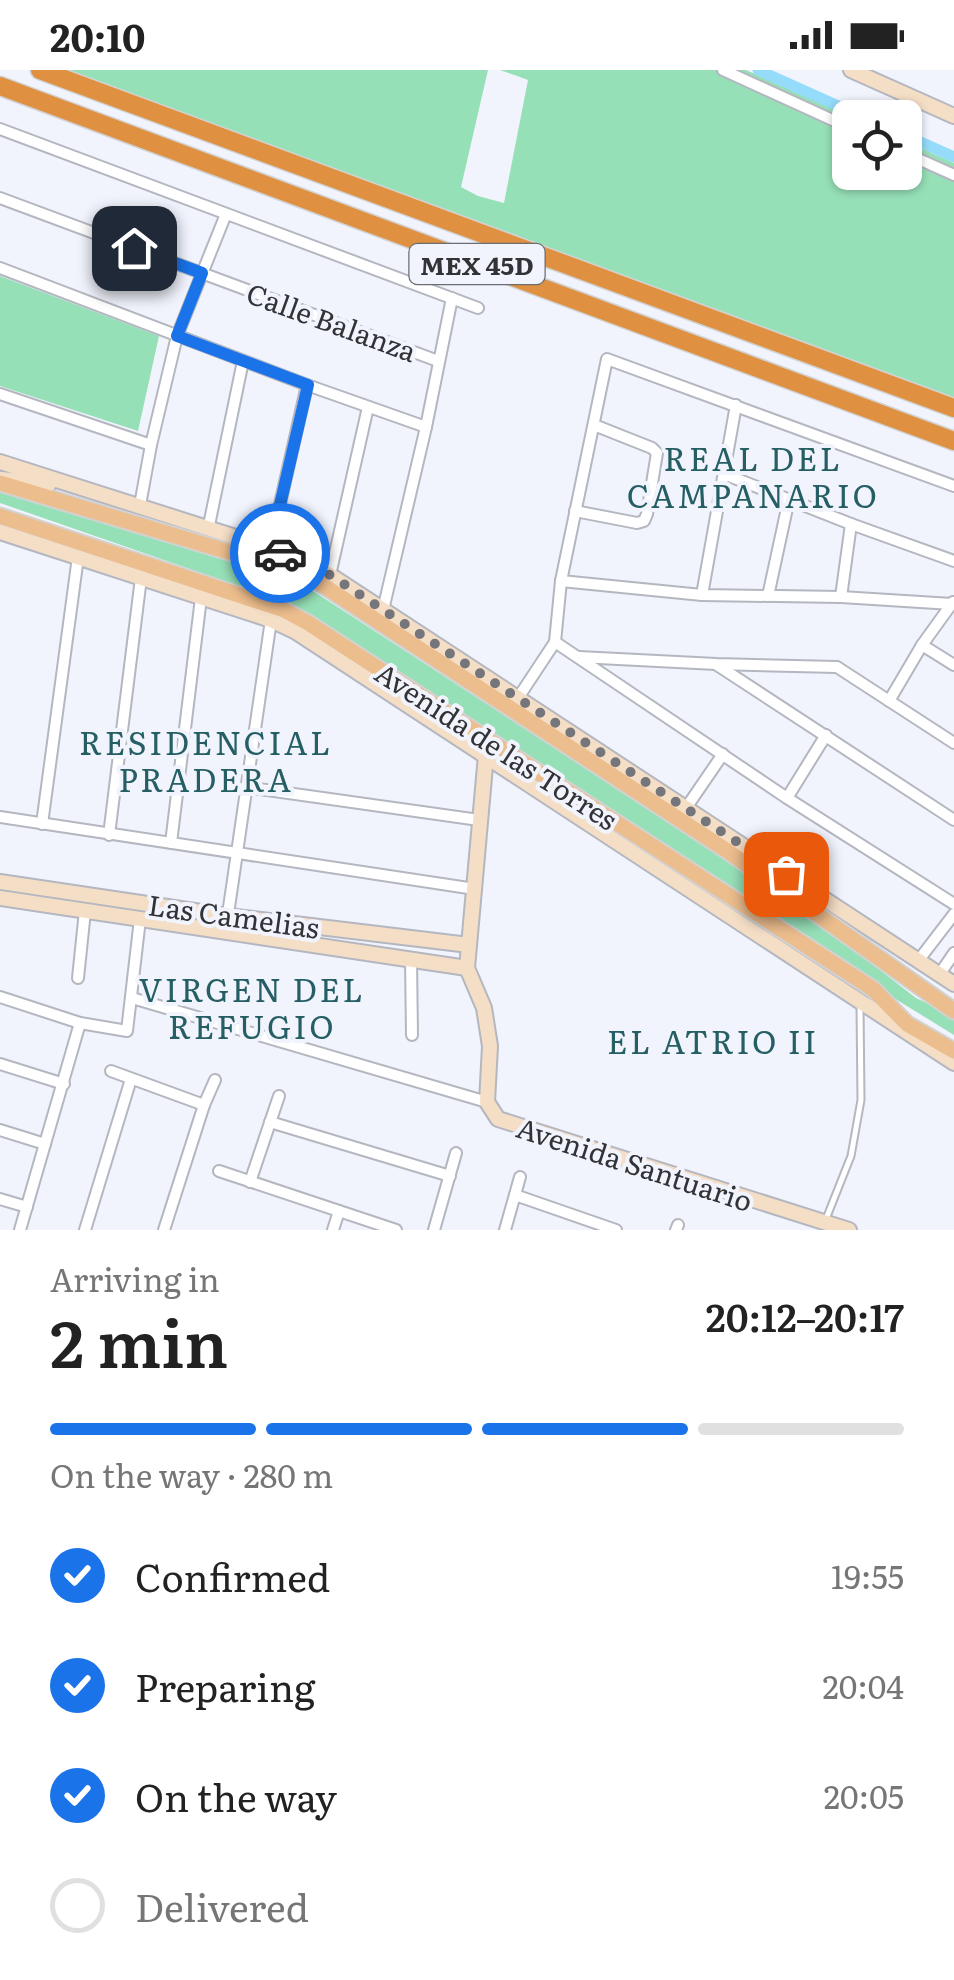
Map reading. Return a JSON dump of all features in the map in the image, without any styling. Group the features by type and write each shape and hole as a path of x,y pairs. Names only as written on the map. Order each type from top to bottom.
{"highway":[{"name":"MEX 45D","path":"40,70 954,408"},
{"name":"MEX 45D","path":"0,86 954,441"}],"main road":[{"name":"Avenida de las Torres","path":"0,481 318,582 728,852 954,1012"},
{"name":"Avenida de las Torres","path":"0,516 284,610 308,623 873,990 907,1024 954,1051"}],"street":[{"path":"722,70 832,120"},
{"path":"851,70 954,116"},
{"path":"0,129 478,308"},
{"path":"922,161 954,175"},
{"name":"Calle Balanza","path":"0,198 438,361"},
{"path":"140,505 177,336 226,214"},
{"path":"0,268 426,427"},
{"path":"383,610 452,298"},
{"path":"518,698 555,642 561,580 608,359 954,486"},
{"path":"208,530 244,361"},
{"path":"270,548 308,385"},
{"path":"0,394 151,444"},
{"path":"702,595 736,405"},
{"path":"330,575 368,407"},
{"path":"575,511 637,523 644,521 647,514 657,454 652,448 594,425"},
{"name":"Avenida de las Torres","path":"0,462 270,548 330,575 954,984"},
{"path":"724,474 954,560"},
{"path":"0,481 80,486"},
{"path":"768,596 789,499"},
{"path":"841,596 851,524"},
{"name":"Avenida de las Torres","path":"0,532 271,620 296,632 954,1063"},
{"path":"42,824 78,557"},
{"path":"109,835 141,578"},
{"path":"561,580 702,595 953,602"},
{"path":"172,843 202,598"},
{"path":"889,701 953,602"},
{"path":"226,932 271,620"},
{"path":"555,642 787,798 954,904"},
{"path":"922,645 954,665"},
{"path":"578,657 837,667 954,743"},
{"path":"716,664 954,820"},
{"path":"787,798 826,735"},
{"path":"686,808 723,754"},
{"path":"132,998 487,1102 490,1046 484,1008 468,968 486,755"},
{"path":"246,787 479,820"},
{"path":"0,817 476,889"},
{"name":"Las Camelias","path":"0,882 228,916 469,944"},
{"path":"0,898 468,968"},
{"path":"78,978 85,911"},
{"path":"918,961 954,914"},
{"path":"0,998 80,1023 127,1031 140,920"},
{"path":"940,974 954,953"},
{"path":"411,959 412,1035"},
{"path":"20,1230 80,1023"},
{"path":"0,1064 64,1084"},
{"path":"111,1071 204,1105"},
{"path":"86,1230 131,1079"},
{"path":"166,1230 215,1080"},
{"path":"250,1182 278,1096"},
{"name":"Avenida Santuario","path":"487,1102 498,1119 849,1230"},
{"path":"270,1122 450,1176"},
{"path":"0,1130 46,1144"},
{"path":"434,1230 456,1154"},
{"path":"218,1170 396,1230"},
{"path":"504,1230 520,1177"},
{"path":"515,1194 616,1230"},
{"path":"0,1199 26,1207"},
{"path":"334,1230 339,1211"}],"lane":[{"path":"825,1222 851,1156 861,1100 860,1003"}],"green space":[{"path":"63,70 488,70 461,187 504,203 528,80 500,70 746,70 832,108 832,190 922,190 922,149 954,163 954,401"},
{"path":"0,276 159,336 138,431 0,386"},
{"path":"0,492 237,560 313,591 795,904 916,998 954,1016 954,1035 298,609 0,503"}],"waterway":[{"path":"758,70 832,103"},
{"path":"922,143 954,157"}],"way so far":[{"path":"280,553 330,575 786,874"}],"district":[{"name":"REAL DEL CAMPANARIO","path":"753,476"},
{"name":"RESIDENCIAL PRADERA","path":"206,760"},
{"name":"VIRGEN DEL REFUGIO","path":"252,1006"},
{"name":"EL ATRIO II","path":"713,1040"}],"route":[{"path":"134,248 202,273 177,336 308,385 270,548 280,553"}]}
